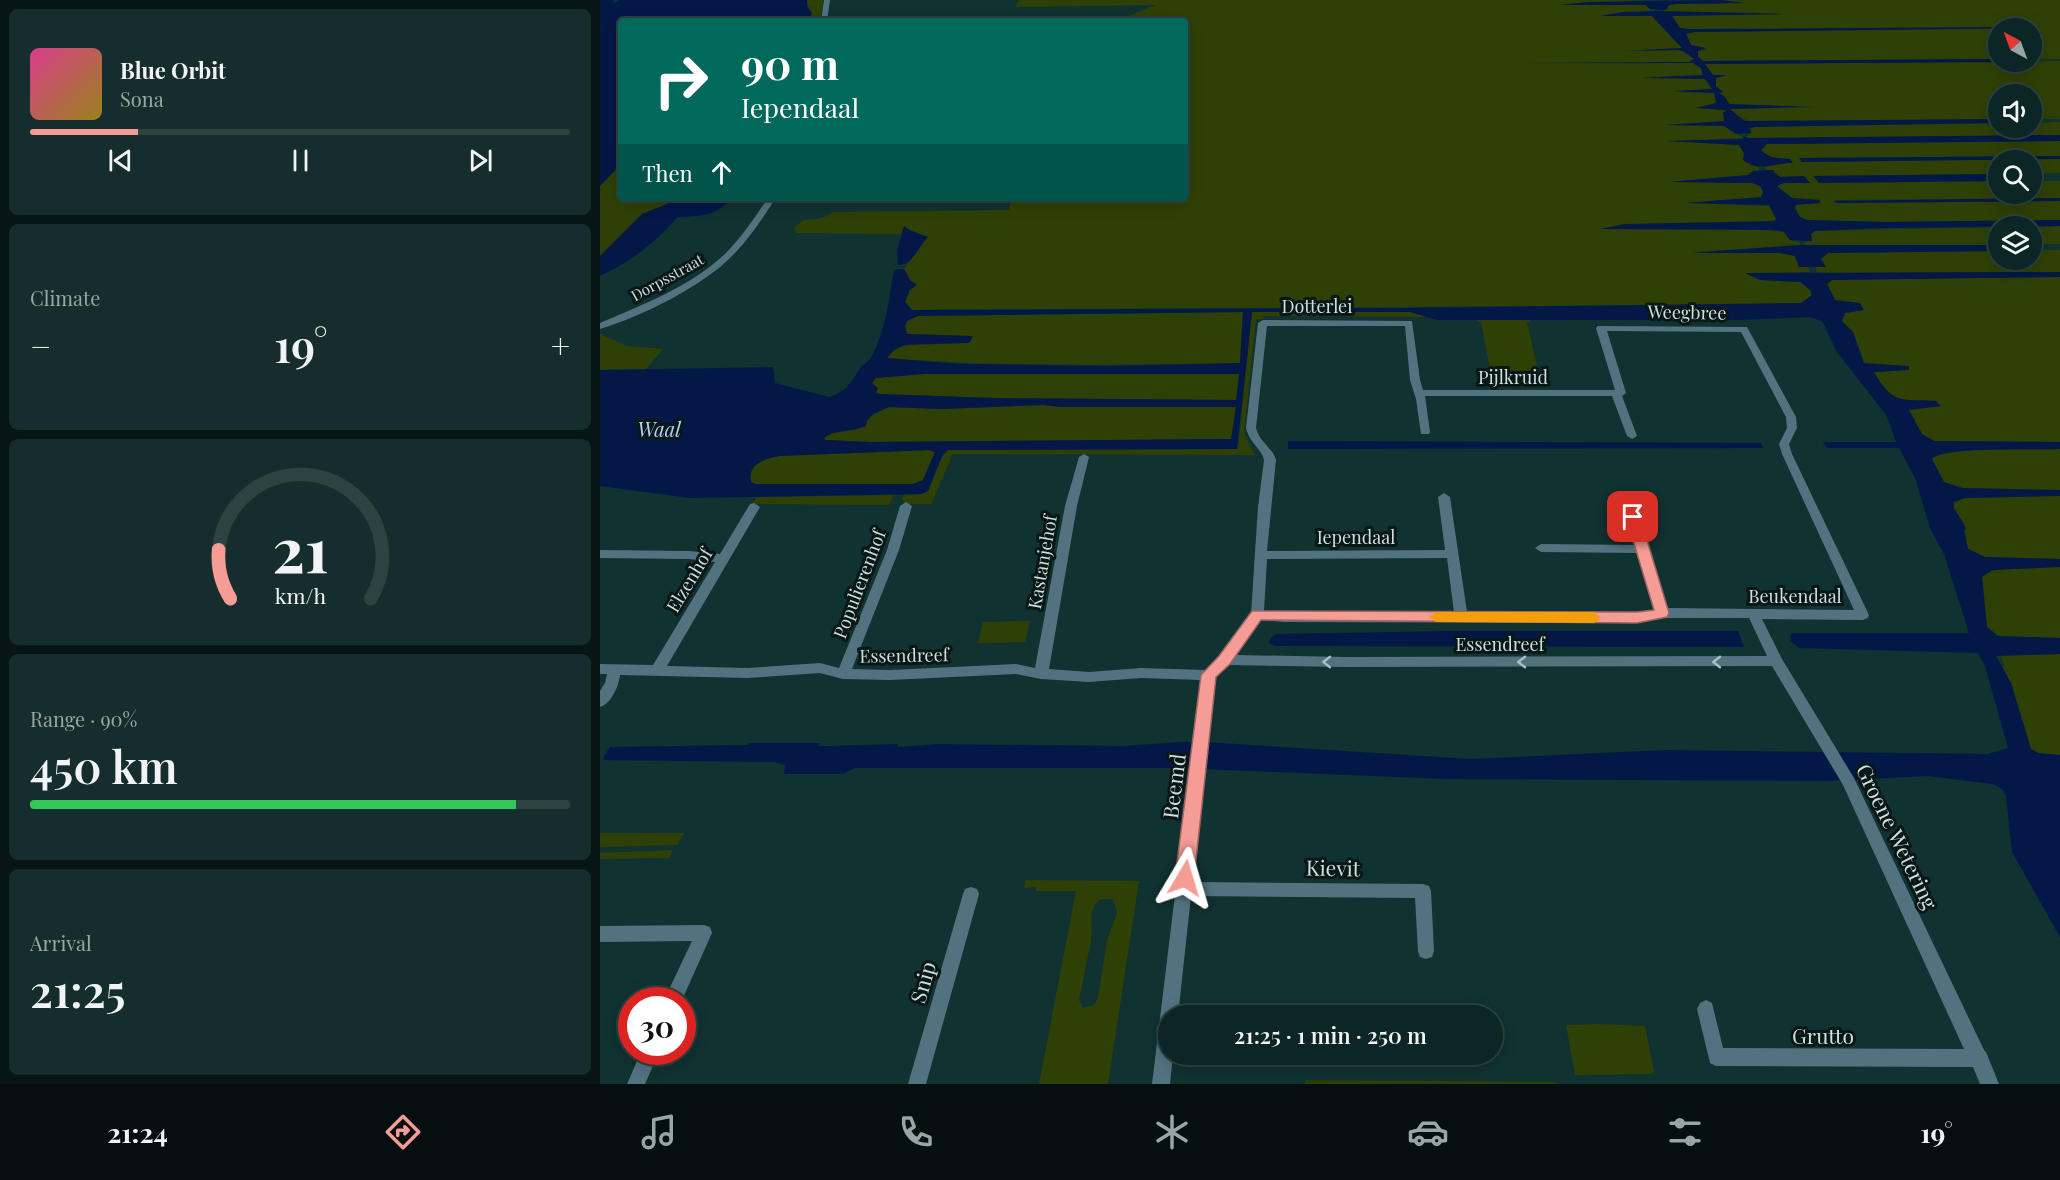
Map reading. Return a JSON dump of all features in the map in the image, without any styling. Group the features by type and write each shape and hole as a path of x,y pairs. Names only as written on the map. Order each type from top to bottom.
{"street":[{"path":"824,18 827,0"},
{"name":"Dorpsstraat","path":"600,326 663,298 708,272 735,248 770,201"},
{"name":"Dotterlei","path":"1260,555 1270,460 1268,453 1261,450 1252,435 1251,428 1263,322 1409,323 1415,380 1420,393"},
{"name":"Weegbree","path":"1632,436 1611,393 1621,393 1601,328 1744,329 1791,417 1792,428 1784,444 1787,454"},
{"path":"1420,393 1425,432"},
{"name":"Pijlkruid","path":"1420,393 1611,393"},
{"name":"Beukendaal","path":"1461,617 1637,618 1662,613 1863,615 1787,454"},
{"name":"Kastanjehof","path":"1041,674 1071,506 1084,456"},
{"path":"1257,615 1461,617 1444,497"},
{"name":"Populierenhof","path":"843,674 893,550 906,506"},
{"name":"Elzenhof","path":"656,672 754,507"},
{"path":"1625,508 1633,517 1662,613"},
{"path":"1541,548 1643,549"},
{"path":"600,554 689,555 723,559"},
{"name":"Iependaal","path":"1260,555 1453,554"},
{"path":"1208,675 1225,660 1257,615 1260,555"},
{"name":"Groene Wetering","path":"1753,614 1776,662 1849,782 1980,1058 1990,1084"},
{"name":"Essendreef","path":"1225,660 1776,662"},
{"name":"Essendreef","path":"607,669 748,673 820,668 843,674 890,675 1016,669 1041,674 1089,676 1141,673 1208,675"},
{"path":"600,702 612,684 607,669"},
{"name":"Beemd","path":"1170,1005 1208,675"},
{"name":"Kievit","path":"1183,889 1423,891 1426,951"},
{"name":"Snip","path":"917,1084 971,894"},
{"path":"600,934 704,933 679,987"},
{"name":"Grutto","path":"1706,1009 1716,1057 1980,1058"},
{"path":"636,1084 644,1065"},
{"name":"Beemd","path":"1161,1084 1163,1065"}],"green space":[{"path":"807,0 823,0 821,18 803,18 809,11"},
{"path":"1019,0 1649,0 1568,4 1646,5 1650,9 1658,10 1605,16 1652,16 1682,48 1639,50 1679,50 1695,59 1689,62 1518,64 1693,63 1701,68 1703,75 1650,77 1705,79 1713,89 1676,92 1714,93 1717,103 1700,108 1725,110 1724,122 1672,125 1724,126 1744,138 1677,141 1739,145 1751,166 1758,167 1759,170 1748,175 1674,182 1752,183 1761,186 1763,192 1761,197 1695,203 1769,206 1777,219 1757,229 1784,232 1790,240 1799,242 1800,245 1695,252 1780,253 1795,256 1799,267 1808,267 1810,272 1747,273 1760,280 1800,282 1811,291 1811,296 1801,303 1694,305 912,310 905,302 910,285 909,277 904,269 927,237 904,227 902,234 796,233 794,230 805,220 819,219 833,212 1009,210 1010,201 1188,201 1188,18 1185,16 1126,17 1156,5 1015,7"},
{"path":"1721,0 2060,0 2060,59 2042,59 2042,18 1988,18 1988,28 1688,29 1680,28 1672,16 1758,13 1663,12 1669,5 1676,4 1737,3"},
{"path":"1988,29 1988,59 1703,61 1698,57 1698,51 1706,50 1691,45 1686,34 1694,32"},
{"path":"2042,61 2060,61 2060,119 2042,119 2042,84 1988,84 1988,119 1750,122 1729,111 1730,109 1795,107 1729,104 1725,97 1718,93 1722,92 1716,86 1716,78 1724,76 1713,75 1704,64 1988,62 1988,72 2042,72"},
{"path":"2060,122 2060,135 2042,135 2042,123"},
{"path":"1988,123 1988,136 1748,138 1747,136 1751,133 1750,128"},
{"path":"2060,141 2060,156 2042,156 2042,150 1988,150 1988,157 1800,158 1802,162 1988,160 1988,174 1814,176 1819,183 1988,181 1988,199 1834,200 1837,203 1988,202 1988,204 2042,204 2042,201 2060,201 2060,220 2042,220 2042,216 1988,216 1988,221 1807,220 1800,217 1795,208 1796,205 1820,203 1820,200 1792,198 1776,186 1784,183 1809,183 1804,176 1780,177 1772,170 1766,170 1765,167 1792,162 1790,159 1771,158 1761,150 1767,144"},
{"path":"2042,159 2060,159 2060,173 2042,174"},
{"path":"618,167 618,201 674,201 642,214 600,256 600,186"},
{"path":"2042,181 2060,181 2060,198 2042,198"},
{"path":"2060,226 2060,244 2042,244 2042,227"},
{"path":"1988,227 1988,245 1818,247 1805,245 1804,242 1812,241 1811,234 1815,231"},
{"path":"2042,250 2060,250 2060,272 1817,272 1815,267 1826,267 1820,259 1828,253 1988,251 1988,270 2042,270"},
{"path":"2060,277 2060,442 1934,441 1922,434 1908,410 1940,406 1936,401 1905,400 1887,391 1873,372 1908,370 1864,364 1853,332 1842,322 1845,313 1864,310 1835,300 1827,284 1831,280"},
{"path":"1243,312 1240,363 1019,364 887,358 901,347 912,344 969,343 972,337 907,334 905,326 907,321 918,316"},
{"path":"1252,312 1410,312 1432,317 1264,316 1263,319 1256,319 1244,433 1255,455 953,454 931,504 906,504 902,499 904,495 922,494 948,450 1237,449"},
{"path":"1477,319 1530,319 1530,322 1527,322 1540,379 1492,379 1481,322 1477,322"},
{"path":"600,334 627,346 663,349 646,369 600,370"},
{"path":"924,374 1239,374 1237,400 993,398 880,394 876,393 872,383 875,378"},
{"path":"1044,405 1060,407 1236,407 1232,439 870,442 825,440 824,438 833,433 855,430 873,415 889,407 941,409"},
{"path":"2060,449 2060,490 1962,488 1944,482 1932,459 1939,455 1971,450"},
{"path":"929,450 935,452 923,480 913,484 755,484 751,482 750,476 758,463 779,456"},
{"path":"894,495 889,505 753,504 756,497"},
{"path":"2060,496 2060,559 1985,557 1968,549 1964,524 1954,508 1954,502 1965,498"},
{"path":"2060,567 2060,638 1998,636 1987,627 1982,577 2007,568"},
{"path":"1030,621 1025,642 978,643 983,622"},
{"path":"1997,654 2060,654 2060,755 2038,753 2031,749 2011,683 2002,666 2005,666 2000,656 1996,656"},
{"path":"600,833 684,833 677,845 600,847"},
{"path":"673,850 669,858 600,859 600,853"},
{"path":"1026,880 1139,881 1108,1084 1039,1084 1076,891 1036,891 1036,887 1024,888","holes":["1101,899 1113,899 1117,913 1107,940 1098,998 1094,1005 1083,1008 1079,1000 1091,941 1092,912 1096,903"]},
{"path":"1566,1025 1645,1026 1654,1071 1651,1074 1575,1075"},
{"path":"1306,1080 1556,1082 1557,1084 1305,1084"}],"water":[{"path":"600,0 613,0 614,3 620,0 807,0 807,6 812,13 806,18 618,18 618,167 600,186"},
{"path":"1721,0 1745,3 1676,4 1669,5 1666,10 1650,9 1645,5 1560,5 1587,2"},
{"path":"1623,12 1788,14 1672,16 1680,28 1688,29 1988,27 1694,32 1686,34 1691,45 1706,48 1698,51 1698,57 1703,61 1988,59 1988,62 1705,64 1713,75 1727,75 1716,78 1716,86 1723,92 1719,93 1729,104 1814,107 1730,109 1744,121 1988,119 1988,123 1755,127 1750,128 1751,133 1736,134 1724,126 1664,125 1724,121 1723,112 1726,112 1725,110 1696,108 1716,103 1714,93 1672,91 1712,89 1705,79 1641,78 1703,75 1701,68 1693,63 1516,63 1689,62 1694,59 1679,50 1626,51 1682,48 1652,16 1600,16"},
{"path":"2042,135 2060,135 2060,141 1767,144 1761,150 1764,153 1774,158 1790,159 1793,163 1761,166 1749,164 1743,160 1744,153 1739,145 1665,141 1740,139 1744,138 1743,136 1748,138 1988,136 1988,138 2042,138"},
{"path":"2042,156 2060,156 2060,159 2042,159"},
{"path":"1988,157 1988,160 1802,162 1799,158"},
{"path":"1772,170 1780,177 1804,176 1810,183 1784,183 1777,186 1792,198 1820,200 1820,203 1796,205 1795,208 1800,217 1807,220 1988,221 1988,227 1815,231 1811,234 1812,241 1790,240 1784,232 1776,230 1600,229 1625,224 1775,221 1769,205 1685,203 1761,197 1763,192 1760,186 1752,183 1669,182 1748,175 1753,171"},
{"path":"1988,174 1988,181 1819,183 1813,176"},
{"path":"2042,198 2060,198 2060,201 2042,201"},
{"path":"1988,199 1988,202 1837,203 1833,201"},
{"path":"674,201 728,201 714,212 701,216 678,217 642,251 600,276 600,256 642,214"},
{"path":"2042,220 2060,220 2060,226 2042,226"},
{"path":"904,226 928,237 908,262 898,265 897,250"},
{"path":"1800,245 1988,245 1988,251 1828,253 1821,259 1826,267 1799,267 1795,256 1780,253 1692,253"},
{"name":"Waal","path":"897,269 904,269 910,280 917,285 910,290 905,302 912,310 1409,308 1801,303 1811,296 1811,291 1801,282 1760,280 1745,273 2060,272 2060,277 1832,280 1827,284 1835,300 1860,303 1864,310 1845,313 1842,321 1853,332 1864,363 1909,366 1909,370 1874,372 1887,390 1899,398 1936,401 1941,406 1909,410 1922,434 1934,441 2060,442 2060,449 1971,450 1939,455 1932,459 1944,482 1962,488 2060,490 2060,496 1965,498 1954,502 1954,508 1966,528 1964,531 1968,549 1985,557 2060,559 2060,567 1992,570 1982,577 1987,627 1998,636 2060,638 2060,654 1996,656 2011,683 2031,749 2038,753 2060,755 2060,937 2012,852 2006,796 2002,789 1993,784 1926,776 1827,781 1444,779 1178,768 855,768 842,774 784,774 785,765 774,762 604,760 610,747 747,745 749,743 820,743 819,746 898,744 898,747 937,744 1122,746 1182,742 1470,759 1667,750 1988,754 2008,748 1985,666 1978,653 1799,648 1791,641 1792,633 1969,633 1944,554 1930,528 1915,478 1899,448 1827,448 1823,442 1896,442 1887,416 1837,352 1822,321 1809,317 1740,320 1437,320 1410,312 1252,312 1237,449 948,450 943,454 928,491 922,494 690,498 600,486 600,370 773,367 775,383 829,397 847,387 860,368 872,356 883,326 893,274","holes":["1243,312 1240,363 1105,366 959,364 887,358 903,345 969,343 973,336 907,334 905,326 907,321 918,316","924,374 1239,374 1236,400 993,398 880,394 876,393 878,388 872,383 876,378","1044,405 1060,407 1236,407 1231,439 870,442 825,440 824,438 833,433 866,426 873,414 889,407 941,409","929,450 935,452 923,480 913,484 755,484 751,482 750,476 758,463 779,456"]},
{"path":"1288,441 1761,443 1763,448 1288,449"},
{"path":"1451,631 1738,631 1744,647 1275,646 1269,643 1271,637 1277,634"}],"slow traffic":[{"path":"1436,617 1594,618"}],"route":[{"path":"1185,878 1208,675 1225,660 1257,615 1637,618 1662,613 1633,517"}]}
